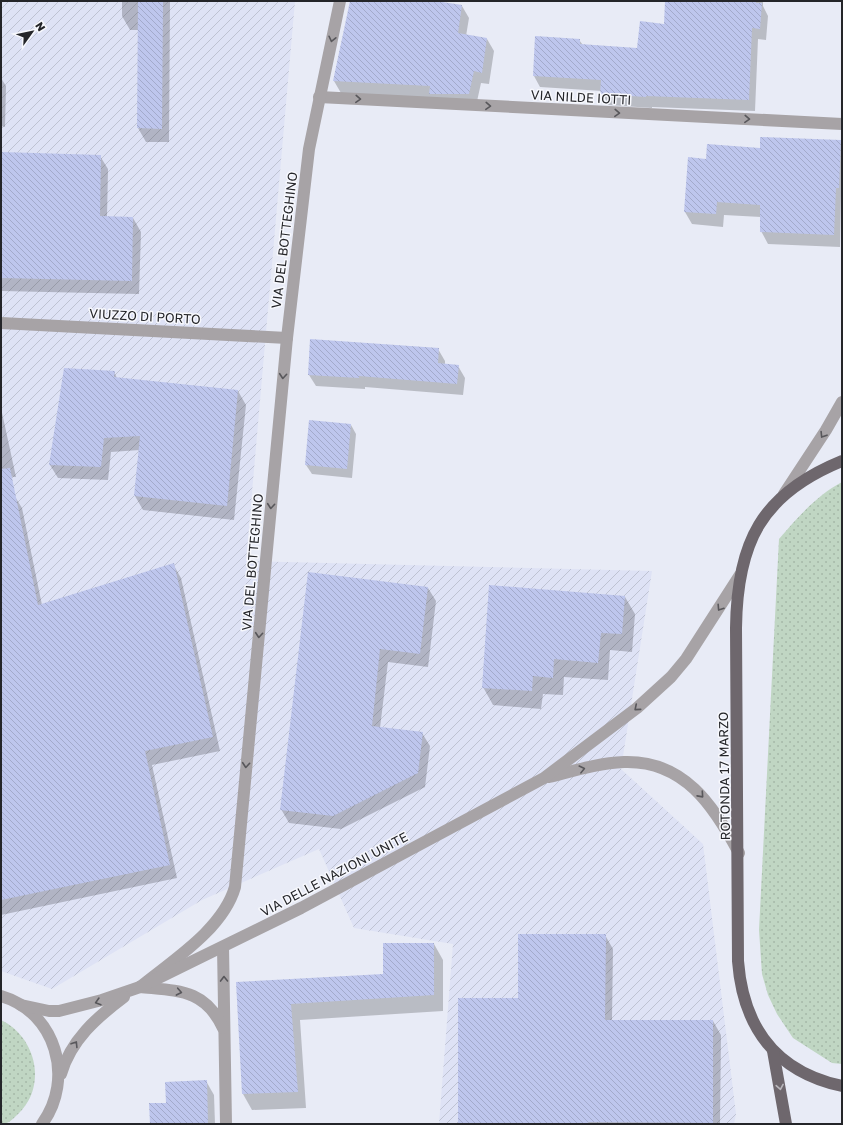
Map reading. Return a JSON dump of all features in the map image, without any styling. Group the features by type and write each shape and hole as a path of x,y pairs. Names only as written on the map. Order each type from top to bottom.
{"main road":[{"name":"ROTONDA 17 MARZO","path":"842,461 816,472 784,494 763,520 752,539 740,575 736,628 740,978 748,1011 758,1030 773,1051 799,1071 816,1080 842,1086"},
{"path":"773,1051 786,1124"}],"street":[{"name":"VIA DEL BOTTEGHINO","path":"138,988 201,937 215,922 228,904 234,887 287,338 309,149 340,1"},
{"name":"VIA NILDE IOTTI","path":"319,97 842,124"},
{"name":"VIUZZO DI PORTO","path":"1,323 287,338"},
{"path":"784,494 822,436 842,402"},
{"name":"VIA DELLE NAZIONI UNITE","path":"21,1005 49,1011 59,1011 102,1000 138,988 301,908 544,778 637,708 670,677 690,654 740,575"},
{"name":"VIA DELLE NAZIONI UNITE","path":"544,778 595,766 624,762 644,764 667,770 687,782 704,798 726,830 739,853"},
{"path":"223,946 226,1124"},
{"name":"VIA DELLE NAZIONI UNITE","path":"59,1079 64,1062 78,1040 91,1024 138,988"},
{"path":"138,988 181,991 196,997 208,1004 218,1017 225,1032"},
{"path":"1,996 21,1005 31,1013 47,1032 56,1054 59,1079 54,1102 42,1124"}],"shaded area":[{"path":"1,1 295,1 246,561 652,571 621,769 703,844 736,1114 734,1124 439,1124 453,944 354,928 319,849 202,900 52,989 1,971"}],"green space":[{"path":"842,482 842,1064 832,1063 793,1038 777,1014 768,995 762,974 759,930 779,539 800,515 816,500"},
{"path":"1,1020 13,1028 23,1038 30,1050 34,1064 35,1078 33,1091 27,1104 12,1120 1,1124"}],"building":[{"path":"138,1 163,1 162,129 137,128"},
{"path":"350,1 436,1 462,5 458,33 487,38 482,73 474,71 469,94 429,94 430,86 333,81"},
{"path":"665,1 756,1 756,3 762,3 760,29 752,28 749,100 600,94 601,80 533,76 535,36 580,39 580,44 637,48 640,21 664,24"},
{"path":"760,137 841,140 839,188 836,188 834,235 760,232 760,205 717,202 716,214 684,212 688,157 706,159 707,144 760,148"},
{"path":"1,152 101,155 100,216 133,217 132,281 1,278"},
{"path":"310,339 439,348 438,363 459,365 457,384 359,376 359,378 308,375"},
{"path":"64,368 115,371 114,377 238,390 227,506 134,496 140,436 104,438 101,467 49,465"},
{"path":"309,420 351,424 347,469 305,465"},
{"path":"10,468 38,605 174,563 213,737 145,751 170,865 1,900 1,469"},
{"path":"308,572 428,587 420,654 380,649 372,726 423,732 418,773 333,816 280,810"},
{"path":"489,585 625,596 622,634 601,633 598,663 554,659 553,678 533,676 532,691 482,688"},
{"path":"518,934 606,934 605,1020 713,1020 713,1123 588,1122 588,1124 458,1124 458,998 518,998"},
{"path":"383,943 434,943 434,995 291,1004 298,1092 242,1094 236,982 383,974"},
{"path":"207,1080 208,1124 150,1124 149,1103 166,1103 165,1082"}]}
